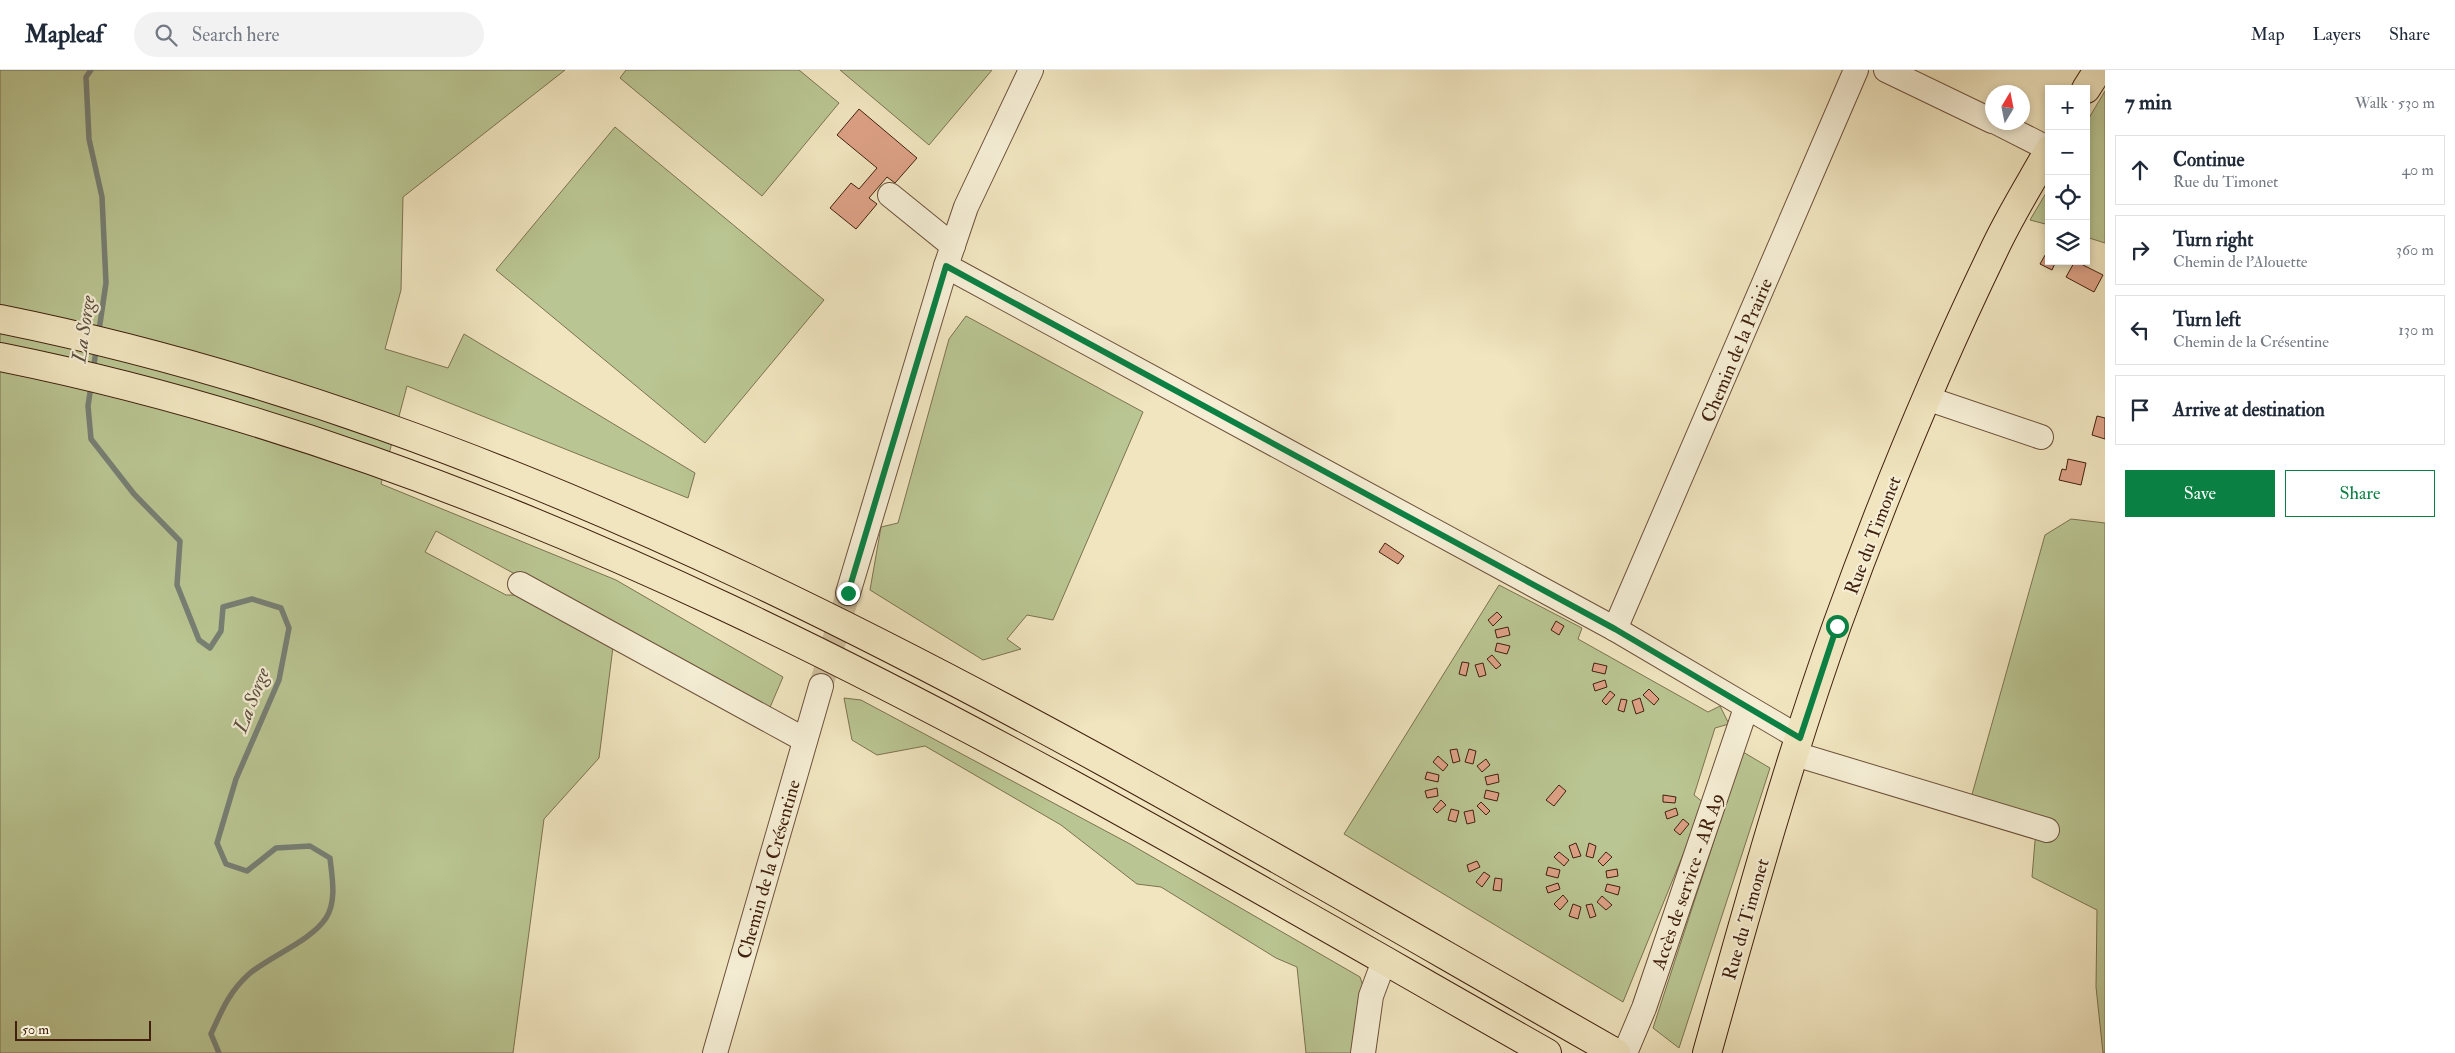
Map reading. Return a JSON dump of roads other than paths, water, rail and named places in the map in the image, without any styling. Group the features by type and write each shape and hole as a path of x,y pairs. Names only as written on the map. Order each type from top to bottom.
{"main road":[{"path":"2089,85 2098,70"},
{"name":"Rue du Timonet","path":"1707,1053 1798,746 1837,626 1926,398 1994,250 2045,157"},
{"path":"0,319 81,336 178,361 275,389 365,419 486,464 589,507 682,549 864,636 1142,784 1616,1053"},
{"path":"0,357 72,372 168,396 264,424 482,500 567,535 772,628 1029,761 1546,1053"}],"street":[{"path":"848,593 949,256 966,207 1032,70"},
{"name":"Chemin de la Prairie","path":"1615,629 1856,70"},
{"path":"1886,70 1985,118"},
{"path":"2010,130 2045,148"},
{"path":"890,195 949,256 1615,629 1746,708 1798,746 2047,830"},
{"path":"1926,398 2041,438"},
{"path":"520,584 805,740"},
{"name":"Chemin de la Crésentine","path":"715,1053 821,686"},
{"name":"Accès de service - AR A9","path":"1625,1053 1644,1008 1746,708"},
{"path":"1363,1053 1371,996 1384,961"}],"waterway":[{"name":"La Sorge","path":"91,70 86,77 89,139 102,197 106,283 98,337"},
{"name":"La Sorge","path":"93,371 96,351"},
{"name":"La Sorge","path":"91,386 88,406 91,439 134,494 180,541 177,585 199,640 210,648 221,631 223,607 252,599 281,608 289,628 279,680 236,779 217,843 226,864 247,871 276,848 310,846 330,858 333,881 332,904 326,918 311,934 258,967 236,988 211,1034 219,1053"}],"tunnel":[{"path":"821,686 848,593"}]}
